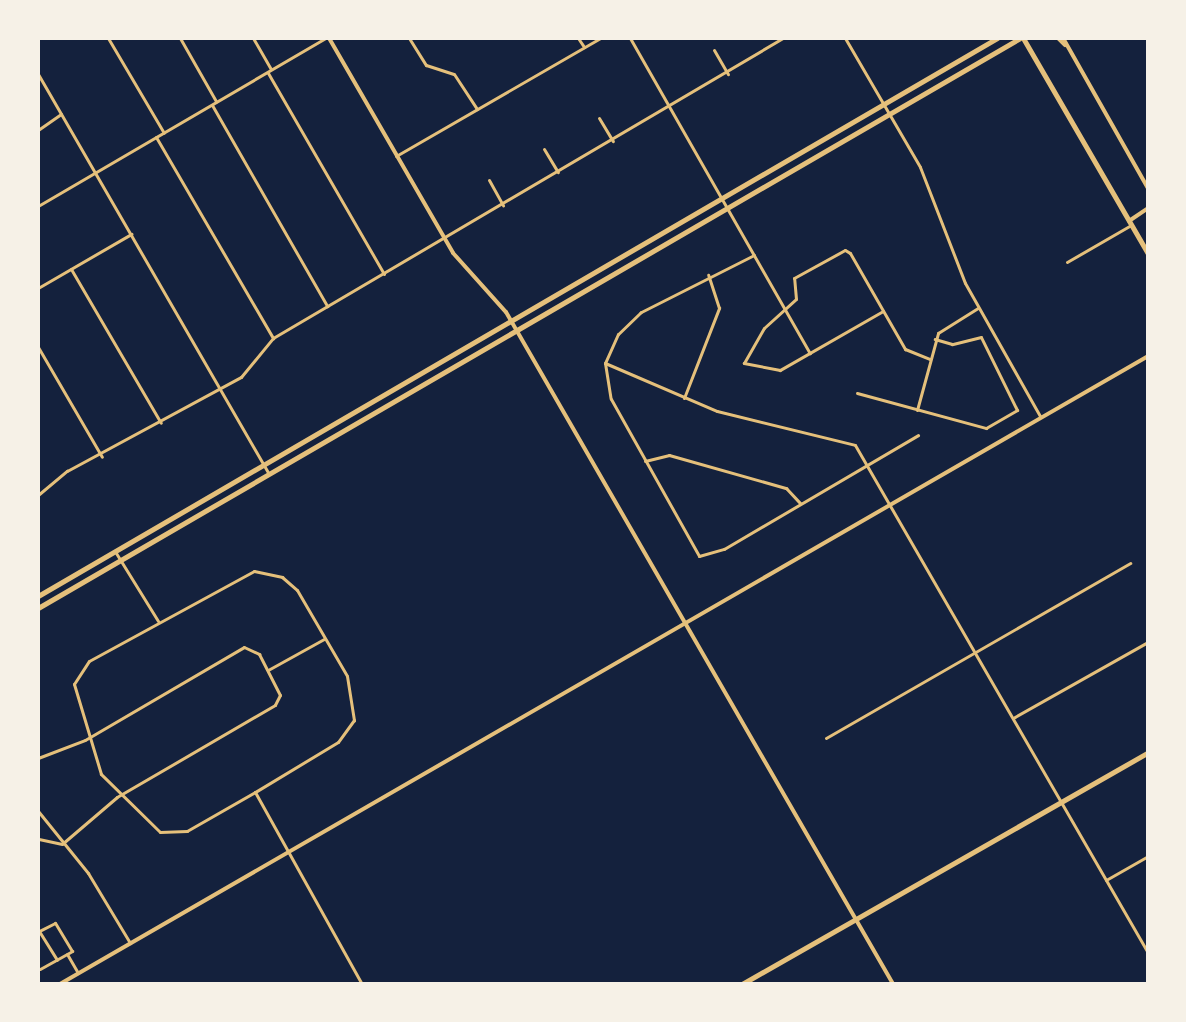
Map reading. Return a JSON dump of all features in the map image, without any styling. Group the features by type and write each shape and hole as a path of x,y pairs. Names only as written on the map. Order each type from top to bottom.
{"main road":[{"path":"38,595 997,38"},
{"path":"38,608 1022,38 1148,254"},
{"path":"742,984 1148,752"}],"street":[{"path":"108,38 164,133"},
{"path":"180,38 217,102"},
{"path":"253,38 384,274"},
{"path":"38,206 328,38 444,239 511,321 893,984"},
{"path":"416,38 410,40 433,70 454,74 477,109"},
{"path":"578,38 584,47"},
{"path":"396,156 600,38"},
{"path":"630,38 810,353"},
{"path":"845,38 933,195 978,308 1040,417"},
{"path":"1060,38 1148,190"},
{"path":"38,495 67,471 102,457 221,389 273,338 784,39"},
{"path":"714,50 728,74"},
{"path":"38,74 269,475"},
{"path":"212,105 327,306"},
{"path":"38,130 61,114"},
{"path":"599,118 613,141"},
{"path":"156,137 273,338"},
{"path":"544,149 558,172"},
{"path":"489,180 503,205"},
{"path":"1067,262 1130,223 1148,208"},
{"path":"38,288 131,234"},
{"path":"883,311 775,372 744,363 753,341 796,299 794,278 845,250 883,311 907,352 930,359"},
{"path":"754,255 708,274 627,323 605,363 602,380 699,556 714,554 918,435"},
{"path":"71,269 161,423"},
{"path":"684,398 719,308 708,274"},
{"path":"917,410 935,339 978,308"},
{"path":"857,393 986,428 1018,407 981,337 952,344 935,339"},
{"path":"38,347 102,457"},
{"path":"60,984 1148,356"},
{"path":"605,363 684,398 845,440 867,464 1148,953"},
{"path":"644,461 669,455 786,488 800,503"},
{"path":"115,551 158,621"},
{"path":"826,738 1130,563"},
{"path":"265,571 289,581 352,687 354,720 338,742 255,792 171,835 117,797 85,740 76,676 158,621 234,577 265,571"},
{"path":"268,670 324,638"},
{"path":"1013,718 1148,642"},
{"path":"38,758 85,740 240,648 254,649 280,695 275,705 117,797 62,844"},
{"path":"255,792 362,984"},
{"path":"38,811 130,943"},
{"path":"38,839 62,844"},
{"path":"1106,880 1148,856"},
{"path":"40,969 57,960 67,954 73,949 59,925 39,928 57,960"},
{"path":"67,954 78,973"}]}
